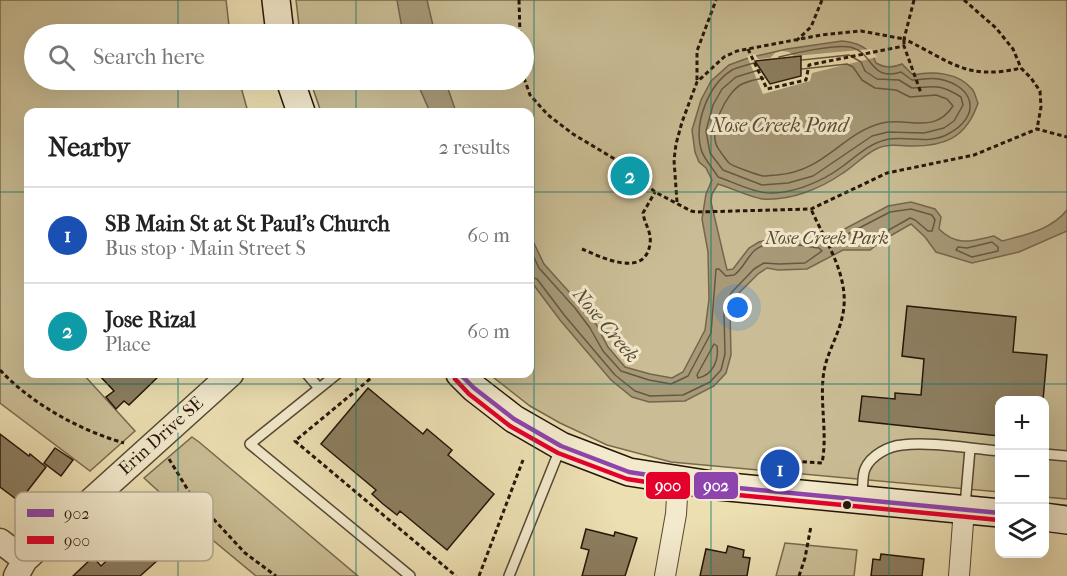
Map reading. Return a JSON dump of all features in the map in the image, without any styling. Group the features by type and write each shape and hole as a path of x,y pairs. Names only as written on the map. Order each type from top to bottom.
{"main road":[{"path":"276,0 279,24"},
{"path":"293,90 300,108"},
{"path":"464,378 514,419 561,446 629,472 678,481 995,513"},
{"path":"1049,518 1067,520"}],"street":[{"name":"Erin Drive SE","path":"101,492 227,378"},
{"path":"665,576 675,521 678,481"},
{"path":"959,576 964,509"},
{"path":"0,541 20,568"}],"lane":[{"path":"310,378 319,388"},
{"path":"332,378 250,444 410,576"},
{"path":"862,500 864,469 872,459 887,448 902,444 995,451"},
{"path":"509,576 561,446"},
{"path":"964,509 970,448"},
{"path":"1049,454 1067,456"}],"path":[{"path":"519,0 520,24"},
{"path":"677,203 674,160 676,144 697,82 697,51 716,0"},
{"path":"795,41 811,27 822,0"},
{"path":"914,0 904,46 921,93"},
{"path":"964,0 996,28 1013,49 1021,68 1040,91 1041,107 1037,129"},
{"path":"697,82 724,57 737,51 821,35 861,31 904,39 945,62 975,72 998,73 1021,68"},
{"path":"748,49 767,89 806,80 809,65 904,46"},
{"path":"528,90 548,115 573,134 627,169 655,192 697,212 811,209 887,173 974,155 1037,129 1067,137"},
{"path":"582,249 627,264 644,258 649,250 650,239 643,213 655,192"},
{"path":"788,470 789,461 822,463 825,446 824,370 842,319 845,303 844,283 811,209"},
{"path":"0,370 11,382 57,415 108,438 167,456 189,492"},
{"path":"371,378 295,441 456,576"},
{"path":"478,576 523,460"},
{"path":"213,519 245,553 276,576"},
{"path":"799,576 811,526"}],"green space":[{"path":"0,0 226,0 229,24 24,24 24,90 242,90 247,108 24,108 24,378 87,378 135,431 90,471 0,403"},
{"name":"Nose Creek Park","path":"296,0 1067,0 1067,499 1049,497 1049,396 995,396 995,492 671,462 607,445 560,423 530,406 494,378 534,378 534,108 320,108 313,90 534,90 534,24 299,24"},
{"path":"192,437 358,576 256,576 213,540 213,492 159,492 144,478"},
{"path":"785,543 857,550 854,576 776,576"}],"water":[{"path":"397,0 427,0 433,24 401,24"},
{"name":"Nose Creek Pond","path":"842,41 853,43 871,53 876,63 882,66 892,67 902,64 913,75 936,73 960,79 972,89 978,103 967,125 952,138 932,145 880,147 834,179 794,196 762,199 718,184 712,194 711,202 727,270 733,269 749,248 759,242 786,236 803,241 820,242 888,206 911,202 935,209 941,217 939,229 946,235 959,240 972,241 994,236 1002,241 1020,236 1045,227 1061,217 1067,210 1067,231 1019,252 972,263 936,252 911,224 870,250 843,250 807,269 767,268 735,297 730,313 731,355 726,373 714,386 685,401 649,402 632,397 611,380 534,285 534,243 544,264 596,324 608,347 625,367 672,378 683,372 705,330 709,299 708,252 702,219 706,194 712,180 695,152 692,130 701,100 711,81 729,65 787,49"},
{"path":"420,90 448,90 455,108 428,108"}],"pier":[{"path":"871,49 877,57 812,73 810,81 763,94 747,56 755,54 758,59 770,58 782,51 794,56"}],"building":[{"path":"801,56 801,76 770,84 755,61"},
{"path":"907,306 1016,317 1013,352 1047,355 1043,396 995,396 995,436 859,421 862,396 895,399 895,393 921,395 924,359 902,356"},
{"path":"102,378 157,378 129,405 124,401 116,409 106,397 114,391"},
{"path":"368,388 423,434 427,429 452,450 448,455 494,494 447,550 400,511 397,515 383,504 372,494 376,490 321,444"},
{"path":"0,434 46,467 27,492 15,492 15,498 0,487"},
{"path":"55,448 73,460 61,476 44,463"},
{"path":"586,529 614,536 615,532 637,538 625,576 582,576 589,550 581,548"},
{"path":"728,546 744,550 743,557 750,558 747,576 700,576 706,549 726,553"},
{"path":"881,554 924,559 922,576 871,576 873,559 880,560"},
{"path":"89,561 97,561 101,566 106,561 157,561 140,576 73,576"}],"transit line":[{"name":"902","path":"464,378 514,419 561,446 629,472 718,486 995,513"},
{"name":"900","path":"455,379 469,394 510,426 558,453 627,479 717,493 995,520"}],"place":[{"name":"Jose Rizal","path":"630,176"},
{"name":"SB Main St at St Paul's Church","path":"780,469"}],"water label":[{"name":"Nose Creek","path":"606,325"}]}
